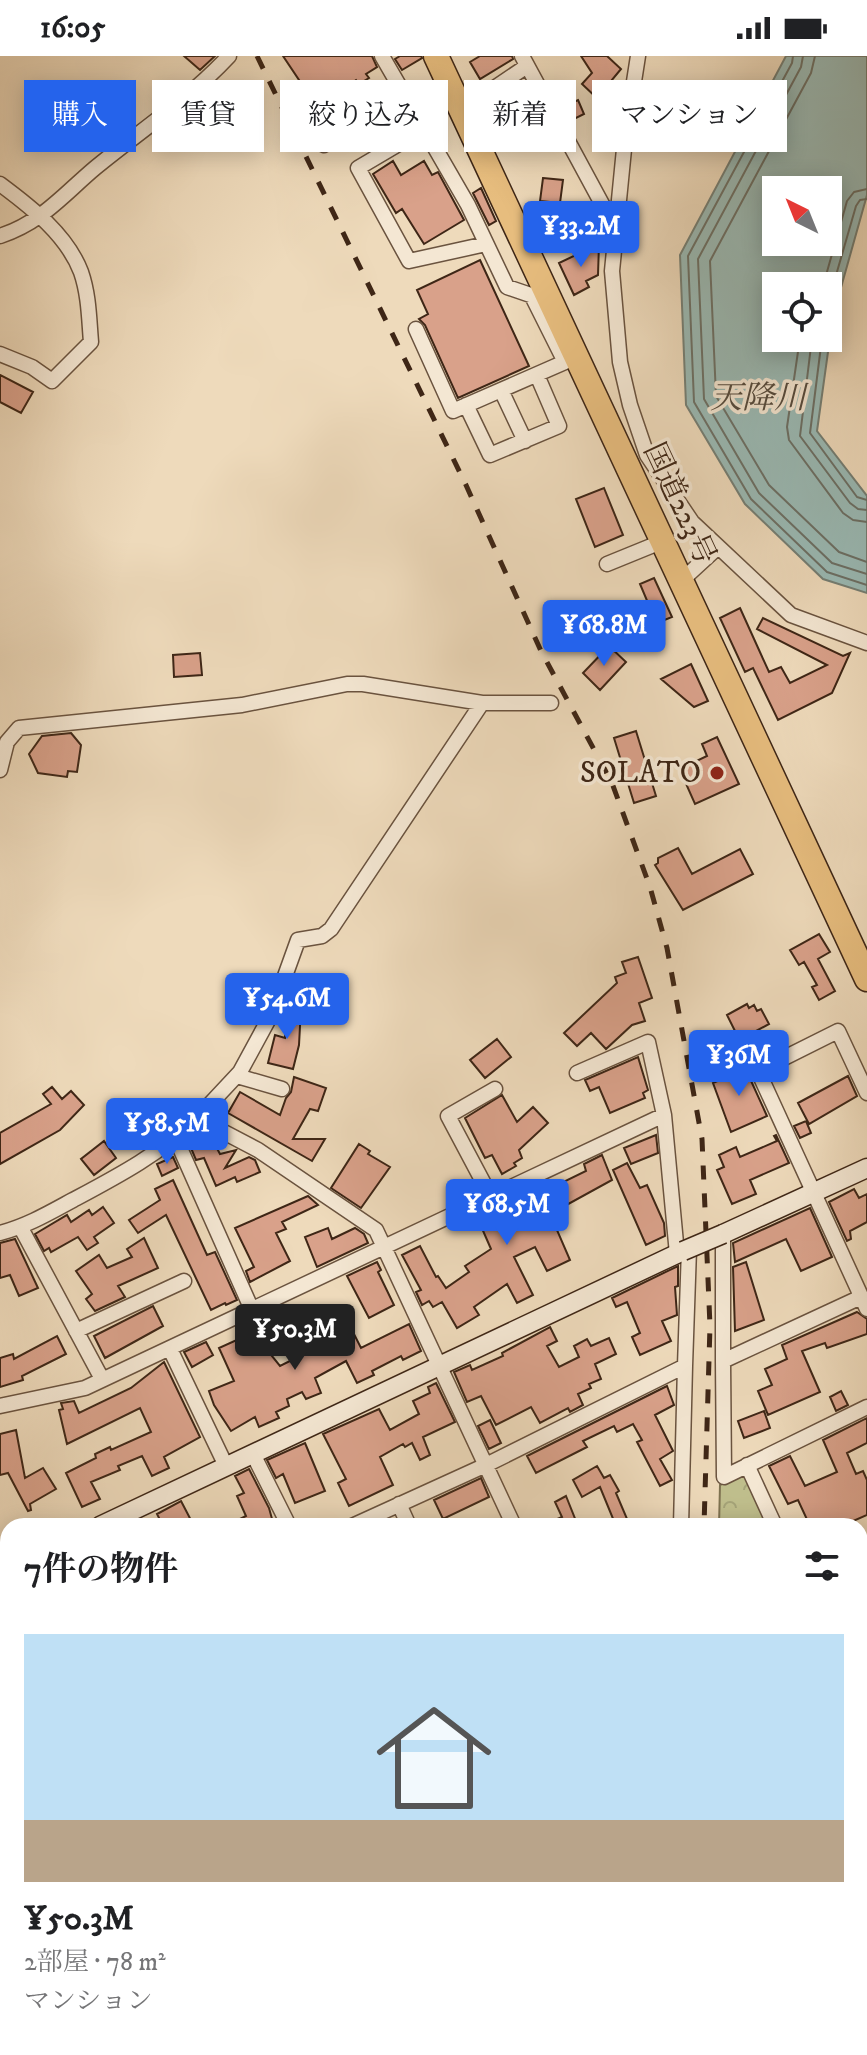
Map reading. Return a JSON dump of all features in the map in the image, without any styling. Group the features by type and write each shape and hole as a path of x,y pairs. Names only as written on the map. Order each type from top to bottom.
{"highway":[{"name":"国道223号","path":"436,56 542,299 661,542 867,979"}],"street":[{"path":"0,236 42,216 94,169 209,77 229,56"},
{"path":"382,56 396,80"},
{"path":"638,56 612,271 620,362 647,455 692,522 791,615 867,643"},
{"path":"448,109 525,61 616,228"},
{"path":"380,152 358,168 409,261 486,244"},
{"path":"416,329 453,411 565,362 542,299 507,287 437,152"},
{"path":"0,184 42,216 68,249 80,271 87,296 91,342 52,381 32,367 0,354"},
{"path":"466,405 490,455 525,441 559,426 537,375"},
{"path":"501,390 525,441"},
{"path":"607,564 661,542"},
{"path":"680,582 718,547"},
{"path":"0,770 10,738 16,730 25,727 242,705 355,684 482,703 551,703"},
{"path":"0,1233 21,1228 129,1171 176,1139 237,1076 271,1015 298,940 322,936 331,929 482,703"},
{"path":"723,1361 864,1303 758,1071 838,1031 867,1093"},
{"path":"577,1073 648,1042 664,1115 683,1251 685,1366 681,1518"},
{"path":"237,1076 282,1089"},
{"path":"491,1197 448,1116 495,1089"},
{"path":"0,1406 85,1388 664,1115"},
{"path":"197,1118 258,1150 376,1230 510,1518"},
{"path":"176,1139 252,1310"},
{"path":"117,1518 683,1251 867,1168"},
{"path":"21,1228 102,1379"},
{"path":"723,1234 724,1477 867,1407"},
{"path":"76,1331 184,1281"},
{"path":"170,1349 226,1466"},
{"path":"369,1518 486,1465 685,1366"},
{"path":"253,1454 285,1518"},
{"path":"747,1465 771,1518"},
{"path":"399,1504 405,1518"}],"green space":[{"path":"744,1473 764,1518 719,1518 720,1485"}],"water":[{"name":"天降川","path":"786,56 867,56 867,195 842,284 842,272 762,272 762,352 828,352 817,431 867,496 867,593 823,579 745,504 686,405 680,255 735,152 787,152 787,80 773,80"}],"building":[{"path":"184,56 215,56 200,70"},
{"path":"283,56 372,56 377,67 366,74 369,78 366,80 299,80"},
{"path":"400,56 422,58 402,70 395,59"},
{"path":"480,56 512,56 513,59 480,79 470,62"},
{"path":"581,56 607,56 621,69 612,80 592,80 592,93 582,84 592,73"},
{"path":"576,101 584,114 576,118"},
{"path":"393,161 401,175 424,161 432,175 438,172 464,220 424,244 402,209 396,213 373,174"},
{"path":"543,178 563,180 560,203 540,201"},
{"path":"481,188 496,221 489,225 473,193"},
{"path":"599,244 598,275 586,281 589,287 574,295 559,263"},
{"path":"480,260 529,366 458,398 425,325 419,319 428,314 417,290"},
{"path":"0,375 33,392 21,413 0,402"},
{"path":"604,488 623,535 595,547 576,499"},
{"path":"654,578 672,617 627,639 618,627 651,610 640,584"},
{"path":"740,608 769,672 781,667 790,683 827,665 757,629 763,618 843,656 850,653 832,693 778,720 753,668 745,672 720,618"},
{"path":"609,646 626,662 600,690 583,673"},
{"path":"200,653 202,675 174,677 173,655"},
{"path":"691,664 708,701 694,707 661,679"},
{"path":"636,731 656,796 634,803 614,738"},
{"path":"71,733 81,745 77,772 68,771 67,777 38,773 29,754 42,736"},
{"path":"717,737 739,784 695,804 683,777 686,766 707,756 702,744"},
{"path":"678,848 692,874 740,849 753,874 683,910 655,865 658,858"},
{"path":"819,934 830,952 818,959 835,991 819,1000 812,987 817,985 804,962 799,965 790,950"},
{"path":"638,957 652,998 639,1003 645,1021 632,1025 606,1049 591,1033 577,1046 564,1033 617,983 615,977 626,973 622,962"},
{"path":"747,1004 749,1008 754,1005 757,1011 761,1009 769,1024 756,1031 758,1036 742,1045 727,1015"},
{"path":"286,1006 301,1007 299,1045 293,1069 268,1063 275,1035 285,1038"},
{"path":"497,1039 511,1057 485,1078 470,1060"},
{"path":"638,1057 648,1090 643,1093 645,1098 610,1113 599,1087 590,1091 585,1080"},
{"path":"742,1061 767,1116 731,1132 713,1083 722,1079 720,1075 727,1073 725,1068"},
{"path":"848,1076 857,1096 809,1124 798,1103"},
{"path":"294,1077 326,1088 318,1111 310,1109 293,1139 325,1139 312,1161 228,1113 240,1092 280,1115"},
{"path":"52,1087 62,1099 71,1091 84,1105 60,1130 0,1164 0,1133 51,1104 43,1094"},
{"path":"502,1095 517,1122 533,1107 548,1123 519,1150 522,1158 514,1163 516,1166 502,1174 492,1155 485,1158 465,1118"},
{"path":"806,1121 811,1133 800,1138 794,1126"},
{"path":"199,1130 211,1137 220,1154 236,1150 225,1168 249,1157 255,1160 260,1172 237,1182 235,1177 216,1186 204,1158 196,1160 191,1148 189,1139"},
{"path":"656,1135 658,1153 631,1164 624,1148"},
{"path":"776,1135 789,1163 750,1180 756,1194 732,1204 717,1170 724,1167 719,1155 736,1147 740,1157 777,1141"},
{"path":"104,1141 116,1158 94,1175 81,1159"},
{"path":"359,1144 370,1151 368,1154 390,1167 361,1208 331,1188"},
{"path":"602,1155 612,1180 550,1214 570,1260 547,1271 535,1247 514,1257 533,1295 517,1303 507,1284 474,1307 479,1315 457,1328 442,1302 433,1307 429,1301 422,1305 416,1292 421,1290 402,1255 420,1246 436,1277 446,1288 469,1272 465,1266 491,1249 477,1217 502,1205 503,1208 535,1191 537,1195 586,1171 584,1164"},
{"path":"173,1157 178,1168 162,1176 157,1164"},
{"path":"627,1163 640,1188 647,1185 664,1223 665,1236 646,1245 613,1170"},
{"path":"173,1180 207,1255 215,1252 237,1300 211,1310 166,1215 138,1233 129,1220 160,1200 155,1189"},
{"path":"854,1189 859,1198 867,1194 867,1222 850,1231 851,1239 847,1241 829,1202"},
{"path":"308,1196 318,1205 282,1222 286,1229 276,1233 290,1261 250,1282 246,1271 254,1267 235,1228"},
{"path":"103,1207 114,1223 94,1237 98,1243 87,1250 78,1237 51,1252 49,1248 44,1251 35,1234 67,1215 71,1222 89,1210 92,1215"},
{"path":"810,1208 832,1257 801,1271 786,1239 735,1262 733,1243"},
{"path":"328,1228 332,1239 355,1228 364,1234 368,1243 317,1267 305,1237"},
{"path":"144,1238 158,1268 118,1286 125,1297 95,1311 86,1299 92,1294 76,1271 99,1255 107,1268 132,1257 127,1249"},
{"path":"15,1239 38,1288 19,1296 10,1275 0,1278 0,1243"},
{"path":"377,1262 381,1270 378,1272 394,1305 369,1318 347,1276"},
{"path":"746,1262 764,1320 735,1331 733,1267"},
{"path":"678,1266 678,1286 675,1287 677,1315 662,1321 671,1341 640,1355 632,1337 640,1333 627,1302 616,1307 612,1298"},
{"path":"153,1306 163,1326 105,1358 94,1336"},
{"path":"857,1312 867,1319 867,1334 827,1348 825,1343 802,1351 820,1392 768,1415 758,1391 772,1385 765,1369 787,1359 782,1345"},
{"path":"279,1321 288,1332 267,1350 280,1366 334,1339 336,1343 354,1334 361,1348 409,1324 421,1351 403,1360 401,1356 357,1383 346,1361 315,1378 321,1393 306,1399 302,1392 287,1399 289,1406 276,1412 279,1418 259,1427 255,1417 231,1431 209,1391 234,1381 219,1348 241,1338 246,1348"},
{"path":"550,1327 557,1341 547,1346 559,1367 579,1357 574,1346 587,1339 591,1346 609,1338 616,1354 595,1364 601,1379 578,1394 583,1405 570,1412 568,1408 540,1423 531,1407 496,1425 481,1396 467,1402 454,1372 470,1365 472,1370 503,1356 502,1353"},
{"path":"57,1336 66,1354 22,1376 23,1380 0,1387 0,1358 13,1354 14,1359"},
{"path":"206,1342 213,1355 192,1367 184,1352"},
{"path":"164,1362 200,1437 164,1457 169,1468 152,1476 142,1456 118,1466 120,1470 91,1482 100,1499 82,1507 66,1473 96,1458 95,1454 151,1432 140,1408 67,1444 59,1410 63,1409 61,1403 74,1401 79,1413 131,1388"},
{"path":"436,1383 455,1422 423,1437 430,1455 420,1460 412,1443 405,1447 403,1444 380,1457 393,1485 349,1506 338,1483 346,1479 323,1434 379,1409 390,1430 419,1414 413,1401 430,1393 428,1387"},
{"path":"667,1386 674,1405 655,1415 673,1451 660,1459 672,1480 660,1486 637,1442 642,1440 633,1424 617,1432 614,1426 583,1441 587,1447 536,1473 527,1456"},
{"path":"841,1391 848,1405 836,1411 830,1397"},
{"path":"764,1411 770,1428 744,1438 738,1421"},
{"path":"867,1418 867,1443 847,1453 856,1474 863,1471 867,1480 867,1515 860,1518 806,1518 798,1500 788,1504 769,1466 790,1456 805,1486 837,1472 823,1440"},
{"path":"490,1420 501,1443 489,1449 478,1426"},
{"path":"16,1430 25,1478 43,1468 56,1489 30,1504 31,1510 28,1511 8,1473 0,1475 0,1434"},
{"path":"305,1443 325,1491 295,1503 283,1474 276,1478 267,1460"},
{"path":"597,1466 604,1478 610,1475 619,1491 616,1493 627,1518 613,1518 600,1487 582,1497 573,1480"},
{"path":"249,1469 272,1518 242,1518 246,1516 237,1496 244,1493 235,1476"},
{"path":"481,1478 489,1497 445,1518 434,1500"},
{"path":"566,1496 575,1518 560,1518 562,1517 555,1502"},
{"path":"181,1501 190,1518 159,1518 157,1514"}],"railway":[{"path":"257,56 466,485 541,651 612,783 650,887 667,948 702,1139 710,1326 704,1518"}],"place":[{"name":"SOLATO","path":"717,773"}]}
